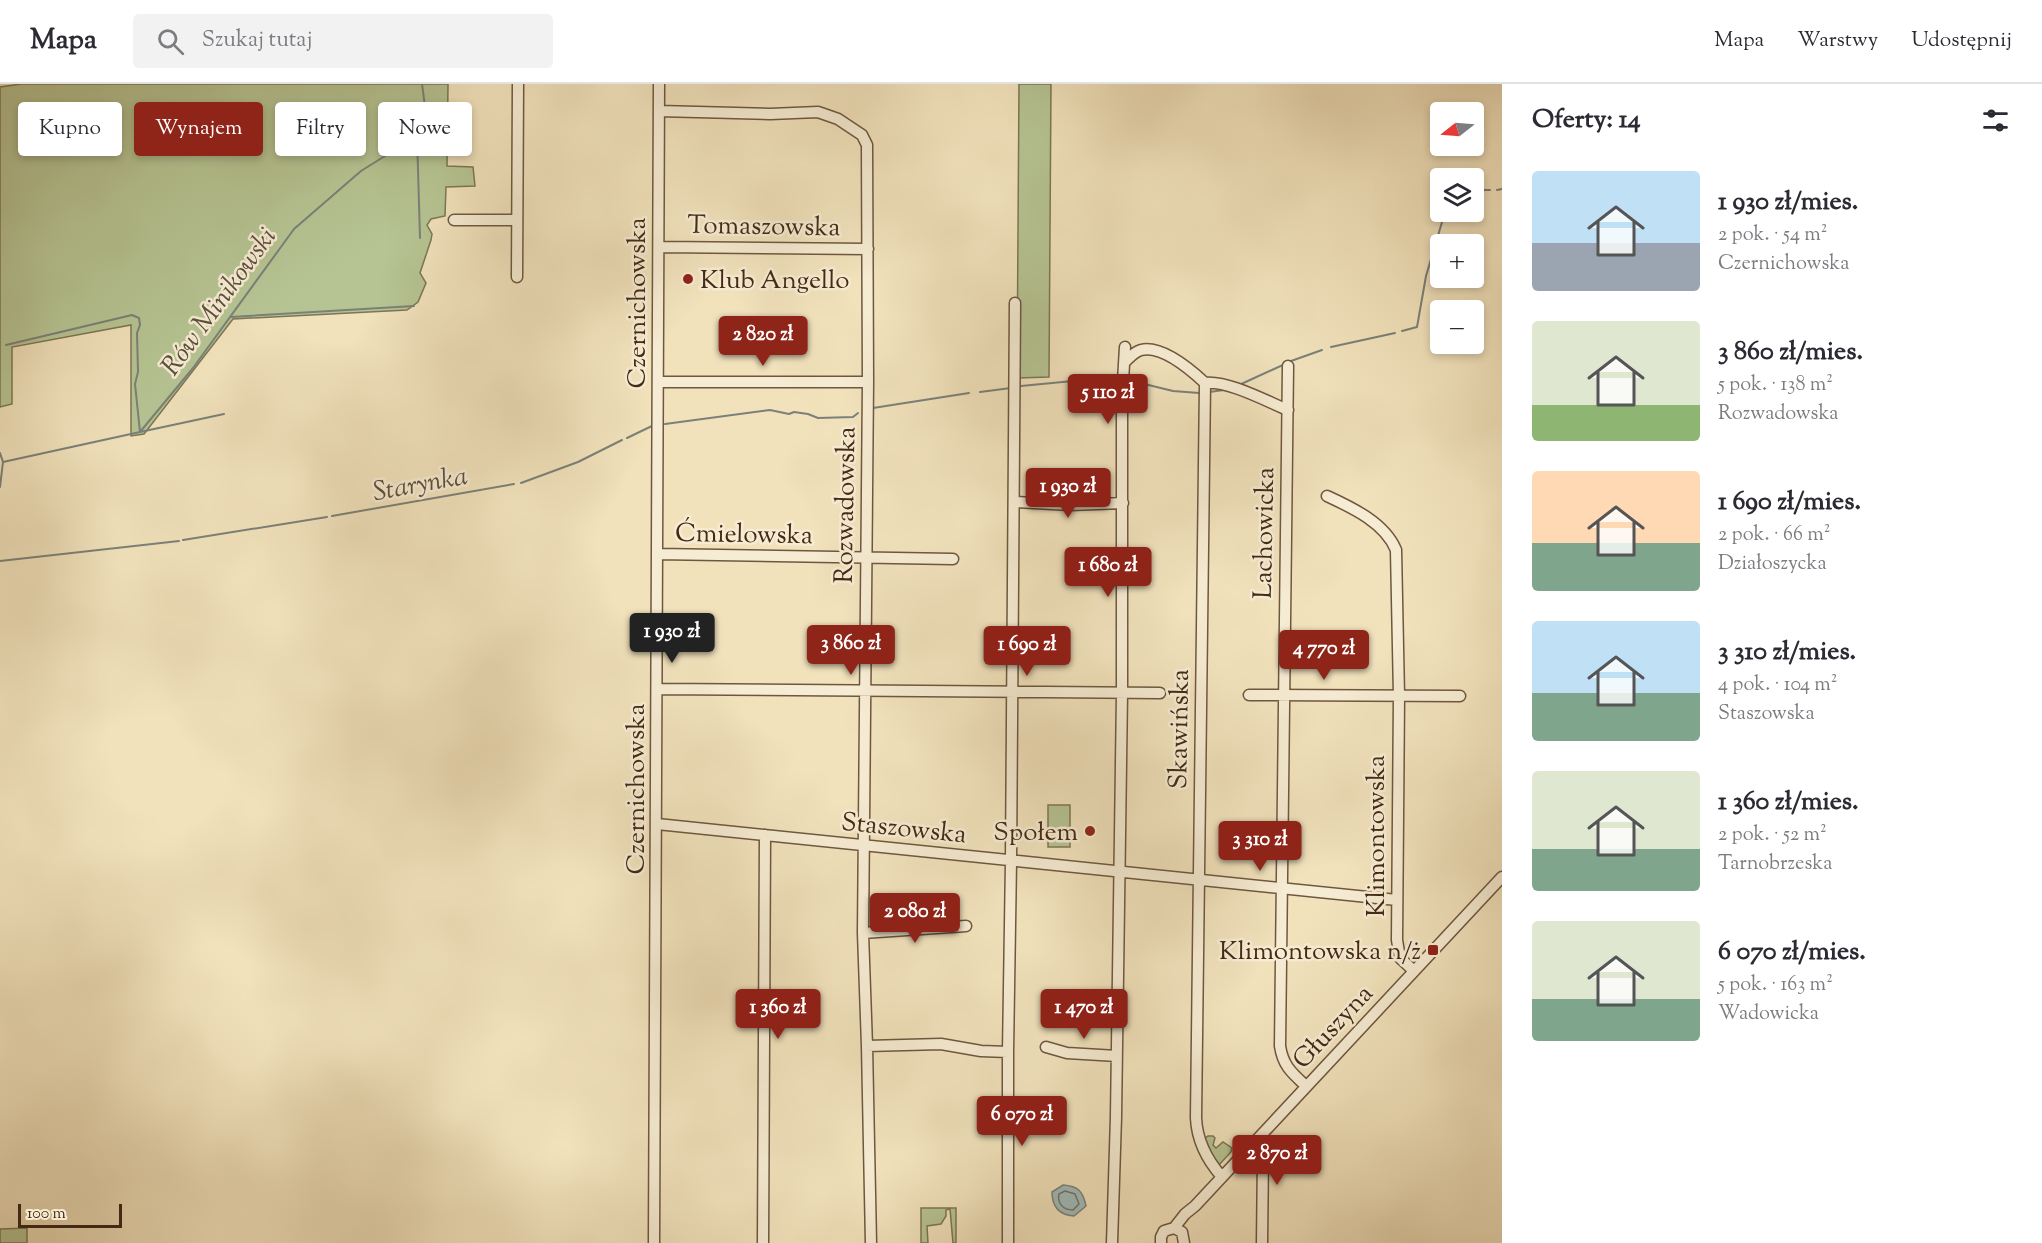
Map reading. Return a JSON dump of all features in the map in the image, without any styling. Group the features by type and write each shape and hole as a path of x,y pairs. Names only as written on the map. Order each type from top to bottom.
{"street":[{"path":"517,277 518,84"},
{"name":"Czernichowska","path":"654,1243 659,84"},
{"name":"Rozwadowska","path":"659,111 826,113 862,135 867,145 868,382 863,933 871,1243"},
{"path":"454,220 517,220"},
{"name":"Tomaszowska","path":"659,247 868,249"},
{"path":"1008,1243 1015,303"},
{"path":"1112,1243 1116,1174 1122,693 1122,398 1125,347"},
{"path":"1125,362 1142,350 1151,350 1167,355 1190,369 1205,383 1216,382 1288,410"},
{"name":"Lachowicka","path":"1288,366 1280,1046 1287,1069 1306,1086"},
{"path":"658,382 868,382"},
{"name":"Skawińska","path":"1205,383 1197,1126 1204,1150 1213,1167 1222,1176"},
{"name":"Klimontowska","path":"1327,496 1349,506 1389,536 1396,550 1399,603 1397,900 1399,953 1404,963 1414,971"},
{"path":"1014,502 1070,505 1123,503"},
{"name":"Ćmielowska","path":"658,554 953,559"},
{"path":"658,689 1160,693"},
{"path":"1249,695 1460,696"},
{"name":"Staszowska","path":"657,824 1397,900"},
{"path":"763,1243 765,836"},
{"name":"Głuszyna","path":"1160,1242 1164,1231 1180,1234 1195,1206 1222,1176 1502,877"},
{"path":"863,933 966,926"},
{"path":"867,1046 940,1044 981,1051 1008,1052"},
{"path":"1046,1047 1067,1053 1117,1056"},
{"path":"1255,1141 1263,1156 1262,1243"}],"green space":[{"path":"21,84 448,84 448,102 378,102 378,156 447,156 447,166 473,167 475,186 446,187 445,216 431,219 427,225 432,234 420,273 426,283 418,302 407,310 233,319 144,434 131,436 131,325 12,347 12,404 0,407 0,87"},
{"path":"1019,84 1051,84 1049,377 1017,378"},
{"path":"1048,805 1070,805 1070,847 1048,847"},
{"path":"1208,1136 1215,1138 1213,1145 1216,1148 1223,1142 1232,1148 1219,1165 1216,1164 1204,1139"},
{"path":"921,1208 956,1208 956,1243 953,1243 950,1209 946,1210 946,1216 941,1224 927,1226 928,1243 921,1243"},
{"path":"27,1228 27,1243 0,1243 0,1229"}],"water":[{"path":"1063,1185 1076,1188 1083,1197 1086,1206 1074,1216 1060,1212 1053,1202 1052,1192"}],"waterway":[{"name":"Rów Minikowski","path":"0,487 3,462 140,432 193,368 294,229 361,171 428,129 422,84"},
{"path":"418,156 420,238"},
{"name":"Starynka","path":"1497,190 1502,189"},
{"name":"Starynka","path":"1484,190 1490,190"},
{"name":"Starynka","path":"1402,331 1417,327 1426,276 1442,222"},
{"path":"231,317 414,306"},
{"path":"6,345 132,315 139,318 140,325 137,333 138,372 135,384 140,432 224,414"},
{"name":"Starynka","path":"1331,347 1395,333"},
{"name":"Starynka","path":"1291,361 1322,350"},
{"name":"Starynka","path":"1239,385 1285,364"},
{"name":"Starynka","path":"1021,386 1104,378 1119,379"},
{"name":"Starynka","path":"1128,380 1173,391 1199,393"},
{"name":"Starynka","path":"980,392 1011,388"},
{"name":"Starynka","path":"1209,392 1224,390"},
{"name":"Starynka","path":"873,408 969,393"},
{"name":"Starynka","path":"665,424 770,410 789,414 794,412 808,414 818,418 853,417 858,413"},
{"name":"Starynka","path":"627,438 654,425"},
{"name":"Starynka","path":"521,483 578,462 622,440"},
{"path":"0,453 3,462"},
{"name":"Starynka","path":"332,516 514,484"},
{"name":"Starynka","path":"183,540 327,517"},
{"name":"Starynka","path":"0,561 179,541"}],"place":[{"name":"Klub Angello","path":"688,279"},
{"name":"Społem","path":"1090,831"},
{"name":"Klimontowska n/ż","path":"1433,950"}]}
